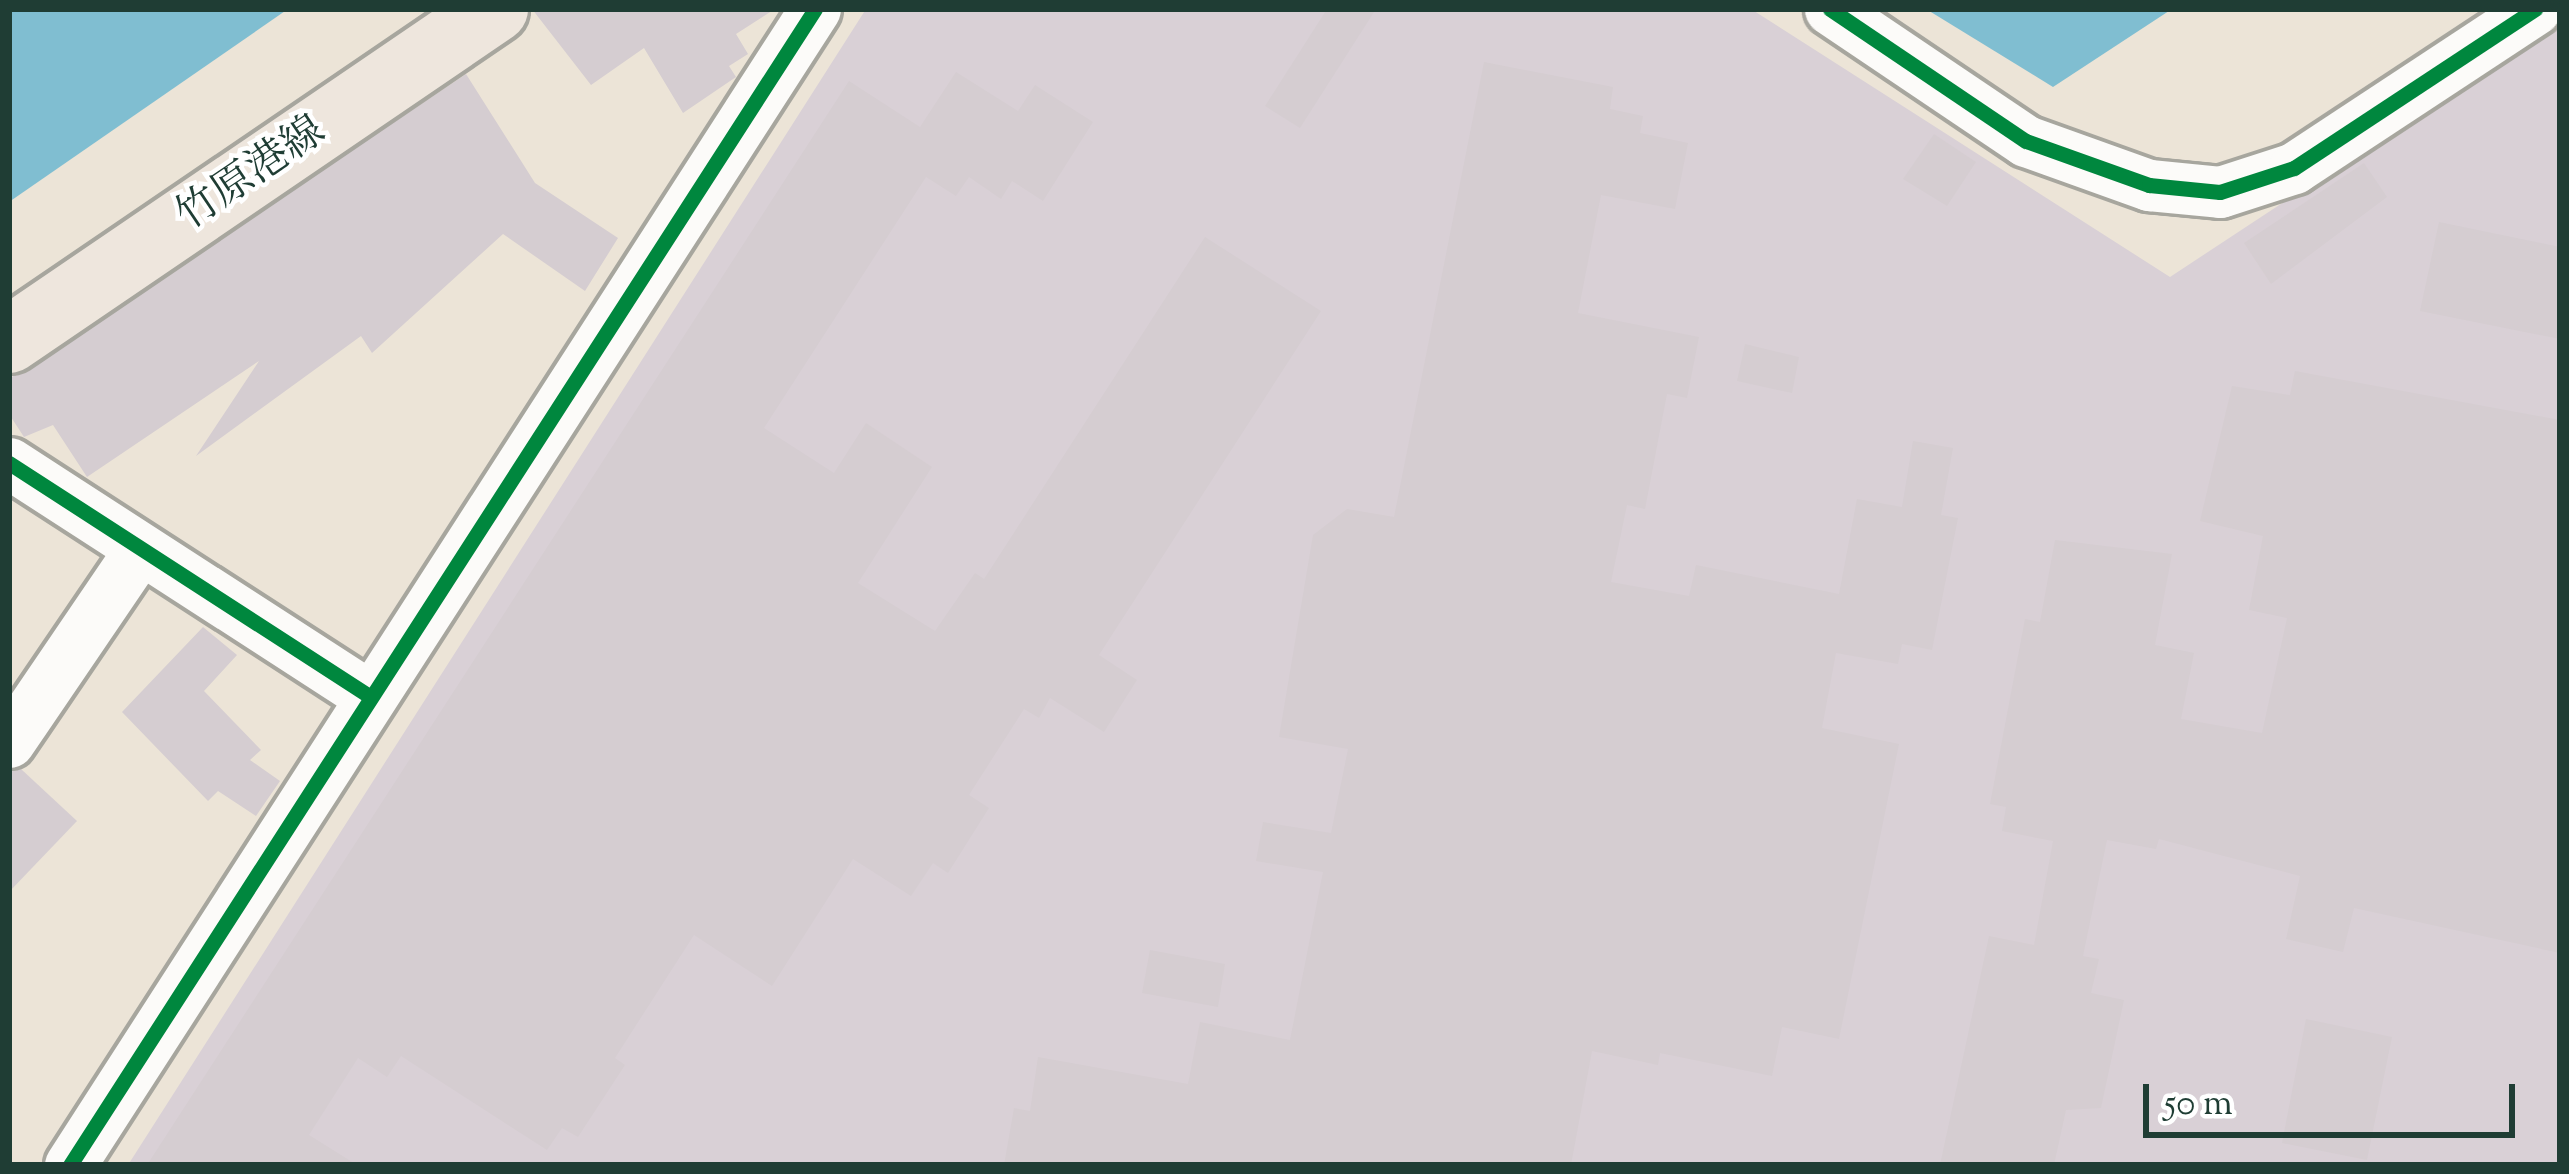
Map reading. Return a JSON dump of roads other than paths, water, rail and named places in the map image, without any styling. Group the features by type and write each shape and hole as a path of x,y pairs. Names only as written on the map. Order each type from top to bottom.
{"main road":[{"name":"竹原港線","path":"9,340 495,9"}],"street":[{"path":"70,1165 815,9"},
{"path":"1830,9 2026,141 2150,185 2219,192 2294,168 2536,9"},
{"path":"9,463 138,552 369,696"},
{"path":"9,742 138,552"}],"water":[{"path":"9,9 288,9 9,202"},
{"path":"1926,9 2172,9 2053,87"}]}
